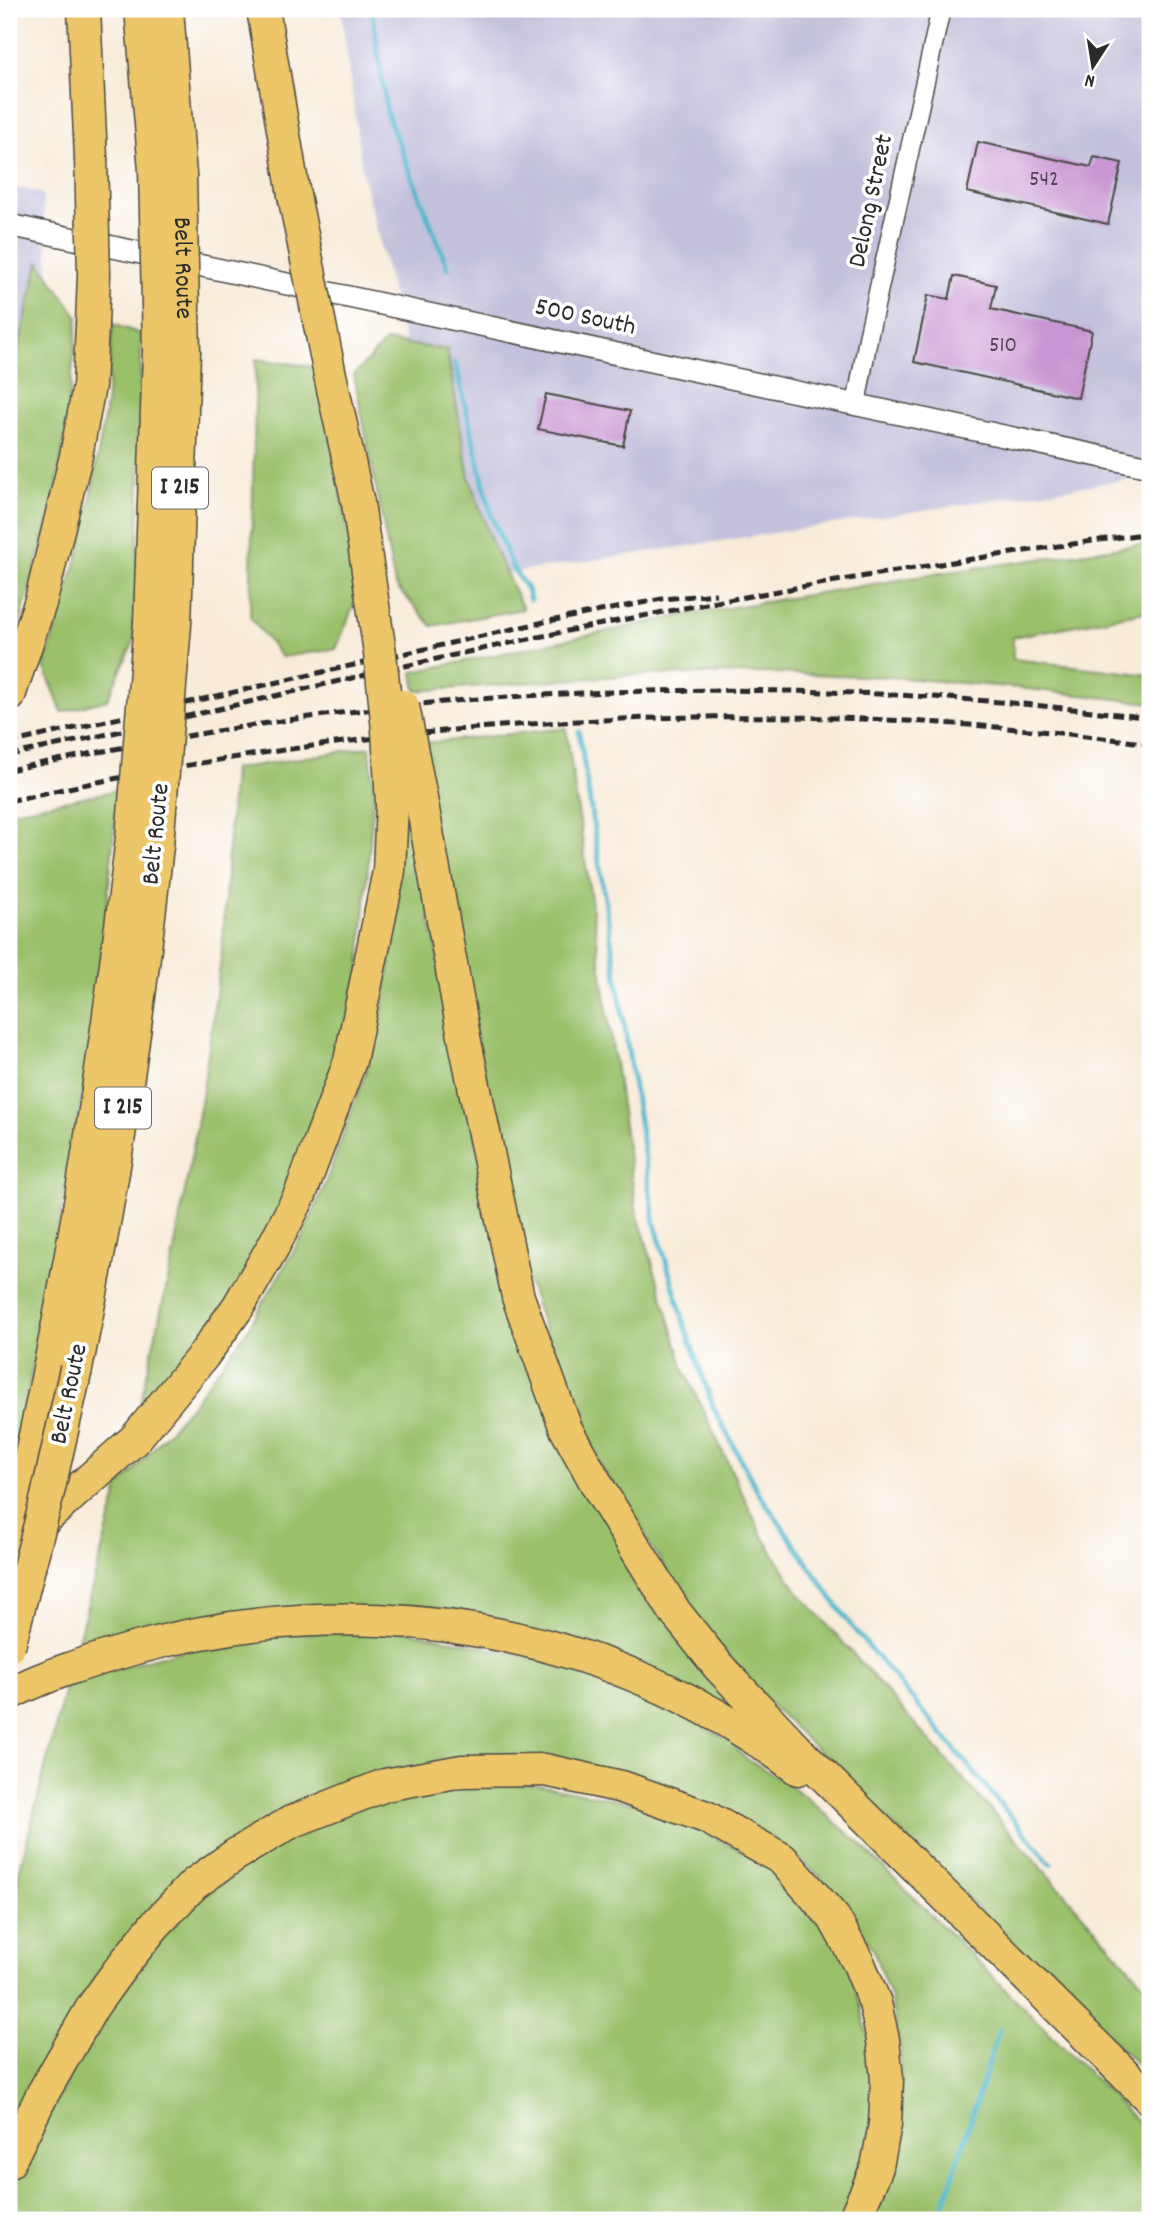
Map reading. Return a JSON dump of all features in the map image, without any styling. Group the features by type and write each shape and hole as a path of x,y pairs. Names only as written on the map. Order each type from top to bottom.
{"highway":[{"path":"9,696 54,552 89,386 94,274 84,9"},
{"name":"Belt Route","path":"141,9 168,172"},
{"name":"Belt Route","path":"9,1549 101,1244 141,985 144,842 162,623 172,351 167,9"},
{"path":"263,9 294,195 358,503 387,717 465,1042 518,1297 566,1429 637,1553 675,1612 719,1667 797,1749 1150,2099"},
{"path":"9,1549 135,1439 203,1356 238,1307 274,1245 300,1195 350,1061 389,871 407,802"},
{"name":"Belt Route","path":"9,1646 46,1501 65,1359"},
{"path":"9,1694 83,1663 180,1636 244,1625 373,1619 433,1624 497,1634 579,1655 634,1675 701,1707 790,1763 888,1838"},
{"path":"9,2162 43,2093 93,2006 126,1961 194,1884 235,1855 290,1822 385,1784 462,1771 545,1770 622,1787 706,1817 782,1859 834,1918 859,1964 875,2003 883,2040 887,2079 885,2124 877,2167 854,2220"}],"street":[{"name":"Delong Street","path":"856,405 869,333 941,9"},
{"name":"500 South","path":"9,225 1150,467"}],"shaded area":[{"path":"341,9 1150,9 1150,476 463,580 362,171"},
{"path":"9,186 42,193 54,328 9,528"}],"green space":[{"path":"39,262 78,317 66,430 55,497 9,662 9,386"},
{"path":"113,324 141,334 140,482 134,641 107,700 62,712 44,666 81,545 91,497 106,406"},
{"path":"386,341 447,350 469,477 492,543 523,609 432,626 395,585 354,375"},
{"path":"256,359 316,367 360,590 336,649 281,657 250,617"},
{"path":"1150,543 1150,611 1013,637 1013,659 1150,675 1150,703 891,677 772,673 633,675 416,691 413,672 680,616 935,574"},
{"path":"566,728 636,1208 685,1372 761,1533 795,1588 1150,1991 1150,2077 759,1693 693,1614 580,1431 522,1264 417,744"},
{"path":"370,747 374,793 359,978 310,1143 231,1304 134,1432 172,1262 202,1097 222,951 233,769"},
{"path":"118,790 95,1027 29,1386 9,1471 9,812"},
{"path":"406,802 513,1317 730,1694 720,1706 446,1611 74,1655 119,1487 191,1406 247,1330 303,1235 324,1187 377,1034 394,932 397,868"},
{"path":"402,1630 592,1669 729,1740 745,1758 806,1797 858,1842 1150,2134 1150,2220 874,2220 888,2178 901,2089 900,2047 890,1996 873,1950 847,1908 820,1877 784,1846 736,1818 468,1764 218,1856 9,2141 9,1912 67,1681 241,1635"},
{"path":"533,1784 653,1806 768,1864 849,1958 881,2091 848,2220 9,2220 9,2191 114,1997 137,1964 196,1902 223,1879 291,1837 360,1806 454,1786"}],"building":[{"path":"978,142 1091,167 1094,157 1122,163 1108,224 967,192"},
{"path":"954,276 996,285 991,309 1092,331 1078,398 914,362 928,295 949,299"},
{"path":"546,394 630,411 623,446 538,429"}],"waterway":[{"path":"372,9 387,114 448,268"},
{"path":"455,363 491,514 512,567 527,589 530,600"},
{"path":"579,732 655,1224 714,1409 758,1492 852,1627 1051,1864"},
{"path":"939,2220 999,2030"}],"railway":[{"path":"9,755 482,649 648,615 982,557 1150,533"},
{"path":"9,743 544,622 662,599 716,594"},
{"path":"9,770 129,746 311,717 433,703 576,693 740,690 904,695 1068,708 1150,718"},
{"path":"9,801 150,772 292,749 434,732 577,721 721,717 864,719 1007,728 1150,744"}]}
